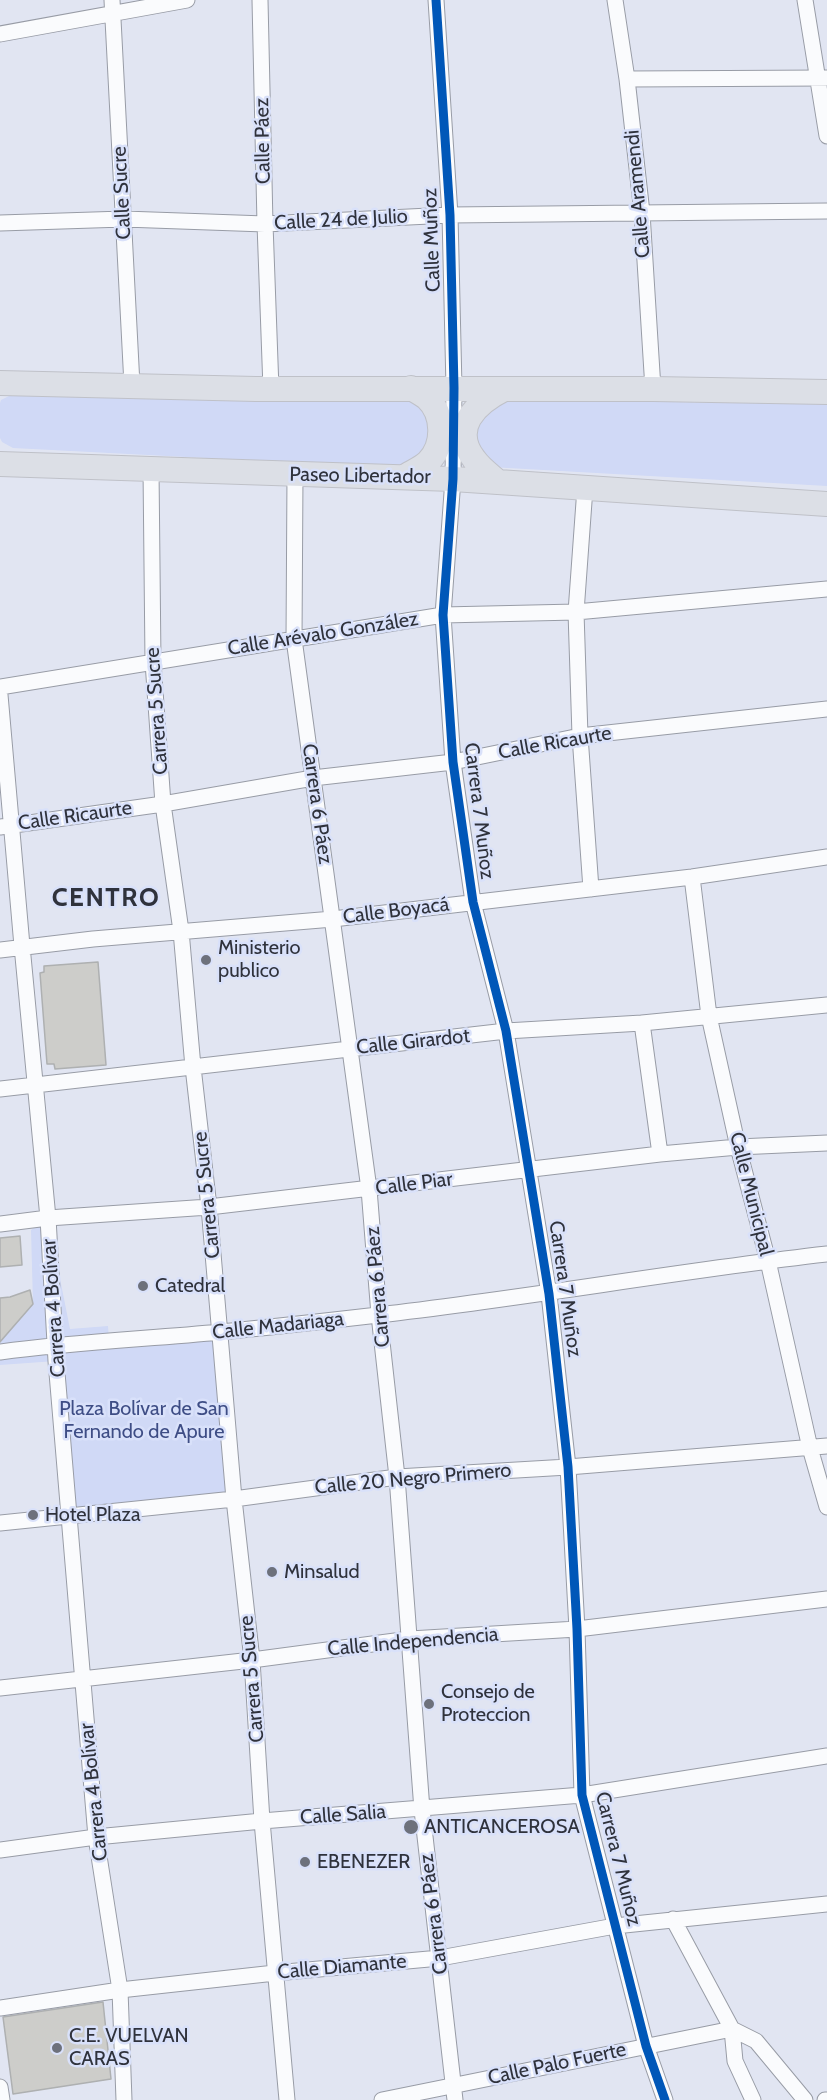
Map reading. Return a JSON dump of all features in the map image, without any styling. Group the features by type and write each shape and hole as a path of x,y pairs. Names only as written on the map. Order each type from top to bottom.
{"highway":[{"path":"0,383 271,389 653,389 827,392"},
{"path":"404,477 429,461 442,429 438,415 427,399 411,388"},
{"path":"498,482 473,459 466,444 465,428 470,414 489,396 504,389"},
{"name":"Paseo Libertador","path":"0,464 453,479 827,504"}],"street":[{"path":"0,34 112,7 187,0"},
{"name":"Calle Páez","path":"260,0 271,389"},
{"name":"Calle Muñoz","path":"436,0 450,214 454,388 453,479"},
{"name":"Calle Aramendi","path":"615,0 627,80 642,213 653,389"},
{"path":"805,0 822,78 827,136"},
{"name":"Calle Sucre","path":"112,7 132,385"},
{"path":"627,80 822,78"},
{"name":"Calle 24 de Julio","path":"0,223 124,219 265,224 450,214 827,211"},
{"name":"Carrera 5 Sucre","path":"151,469 153,662 163,804 181,931 192,1067 209,1208 234,1499 252,1660 274,1973 287,2100"},
{"name":"Carrera 6 Páez","path":"295,475 294,639 369,1189 379,1315 397,1477 422,1810 454,2093"},
{"name":"Carrera 7 Muñoz","path":"453,479 443,615 453,762 473,902 506,1031 549,1294 568,1467 577,1629 582,1795 646,2046 664,2100"},
{"path":"585,488 576,612 580,736 591,889"},
{"name":"Calle Arévalo González","path":"0,687 443,615 576,612 827,589"},
{"name":"Carrera 4 Bolívar","path":"0,695 6,826 22,946 48,1218 56,1345 96,1837 120,1990 124,2100"},
{"name":"Calle Ricaurte","path":"6,826 163,804 313,778 453,762 580,736 827,709"},
{"name":"Calle Boyacá","path":"0,950 181,931 333,919 692,877 827,857"},
{"name":"Calle Municipal","path":"692,877 709,1016 810,1448 827,1507"},
{"name":"Calle Girardot","path":"0,1089 506,1031 642,1023 827,1005"},
{"path":"642,1023 660,1154"},
{"name":"Calle Piar","path":"0,1224 48,1218 209,1208 660,1154 738,1147 827,1143"},
{"name":"Calle Madariaga","path":"0,1352 379,1315 549,1294 827,1254"},
{"name":"Calle 20 Negro Primero","path":"0,1523 234,1499 397,1477 568,1467 827,1446"},
{"name":"Calle Independencia","path":"0,1688 410,1640 577,1629 827,1599"},
{"name":"Calle Salia","path":"0,1850 96,1837 262,1821 422,1810 582,1795 827,1756"},
{"name":"Calle Diamante","path":"0,2008 120,1990 440,1958 615,1926 827,1904"},
{"path":"674,1919 732,2029 735,2061 753,2100"},
{"path":"732,2029 756,2041 805,2100"},
{"name":"Calle Palo Fuerte","path":"382,2100 454,2093 646,2046 732,2029"},
{"path":"0,2087 2,2100"}],"green space":[{"path":"17,392 415,397 426,404 434,445 399,468 13,448 2,442 0,438 0,403 1,400"},
{"path":"515,400 827,404 827,486 490,467 471,436 493,404"},
{"name":"Plaza Bolívar de San Fernando de Apure","path":"48,1218 70,1329 108,1326 109,1339 220,1332 234,1499 70,1516 56,1361 0,1365 0,1342 33,1304 31,1230"}],"building":[{"path":"98,962 106,1065 55,1069 54,1064 47,1064 40,973 44,972 44,966"},
{"path":"20,1236 22,1265 0,1267 0,1238"},
{"path":"30,1290 33,1304 0,1342 0,1298"},
{"name":"C.E. VUELVAN CARAS","path":"103,2002 111,2079 13,2094 3,2017"}],"cycle path":[{"path":"436,0 450,215 454,388 453,479 443,615 453,762 473,902 506,1031 549,1294 568,1467 577,1629 582,1795 646,2046 665,2100"}],"place":[{"name":"Ministerio publico","path":"206,960"},
{"name":"Catedral","path":"143,1286"},
{"name":"Hotel Plaza","path":"33,1515"},
{"name":"Minsalud","path":"272,1572"},
{"name":"Consejo de Proteccion","path":"429,1704"},
{"name":"ANTICANCEROSA","path":"411,1827"},
{"name":"EBENEZER","path":"305,1862"},
{"name":"C.E. VUELVAN CARAS","path":"57,2048"}],"district":[{"name":"CENTRO","path":"106,898"}]}
